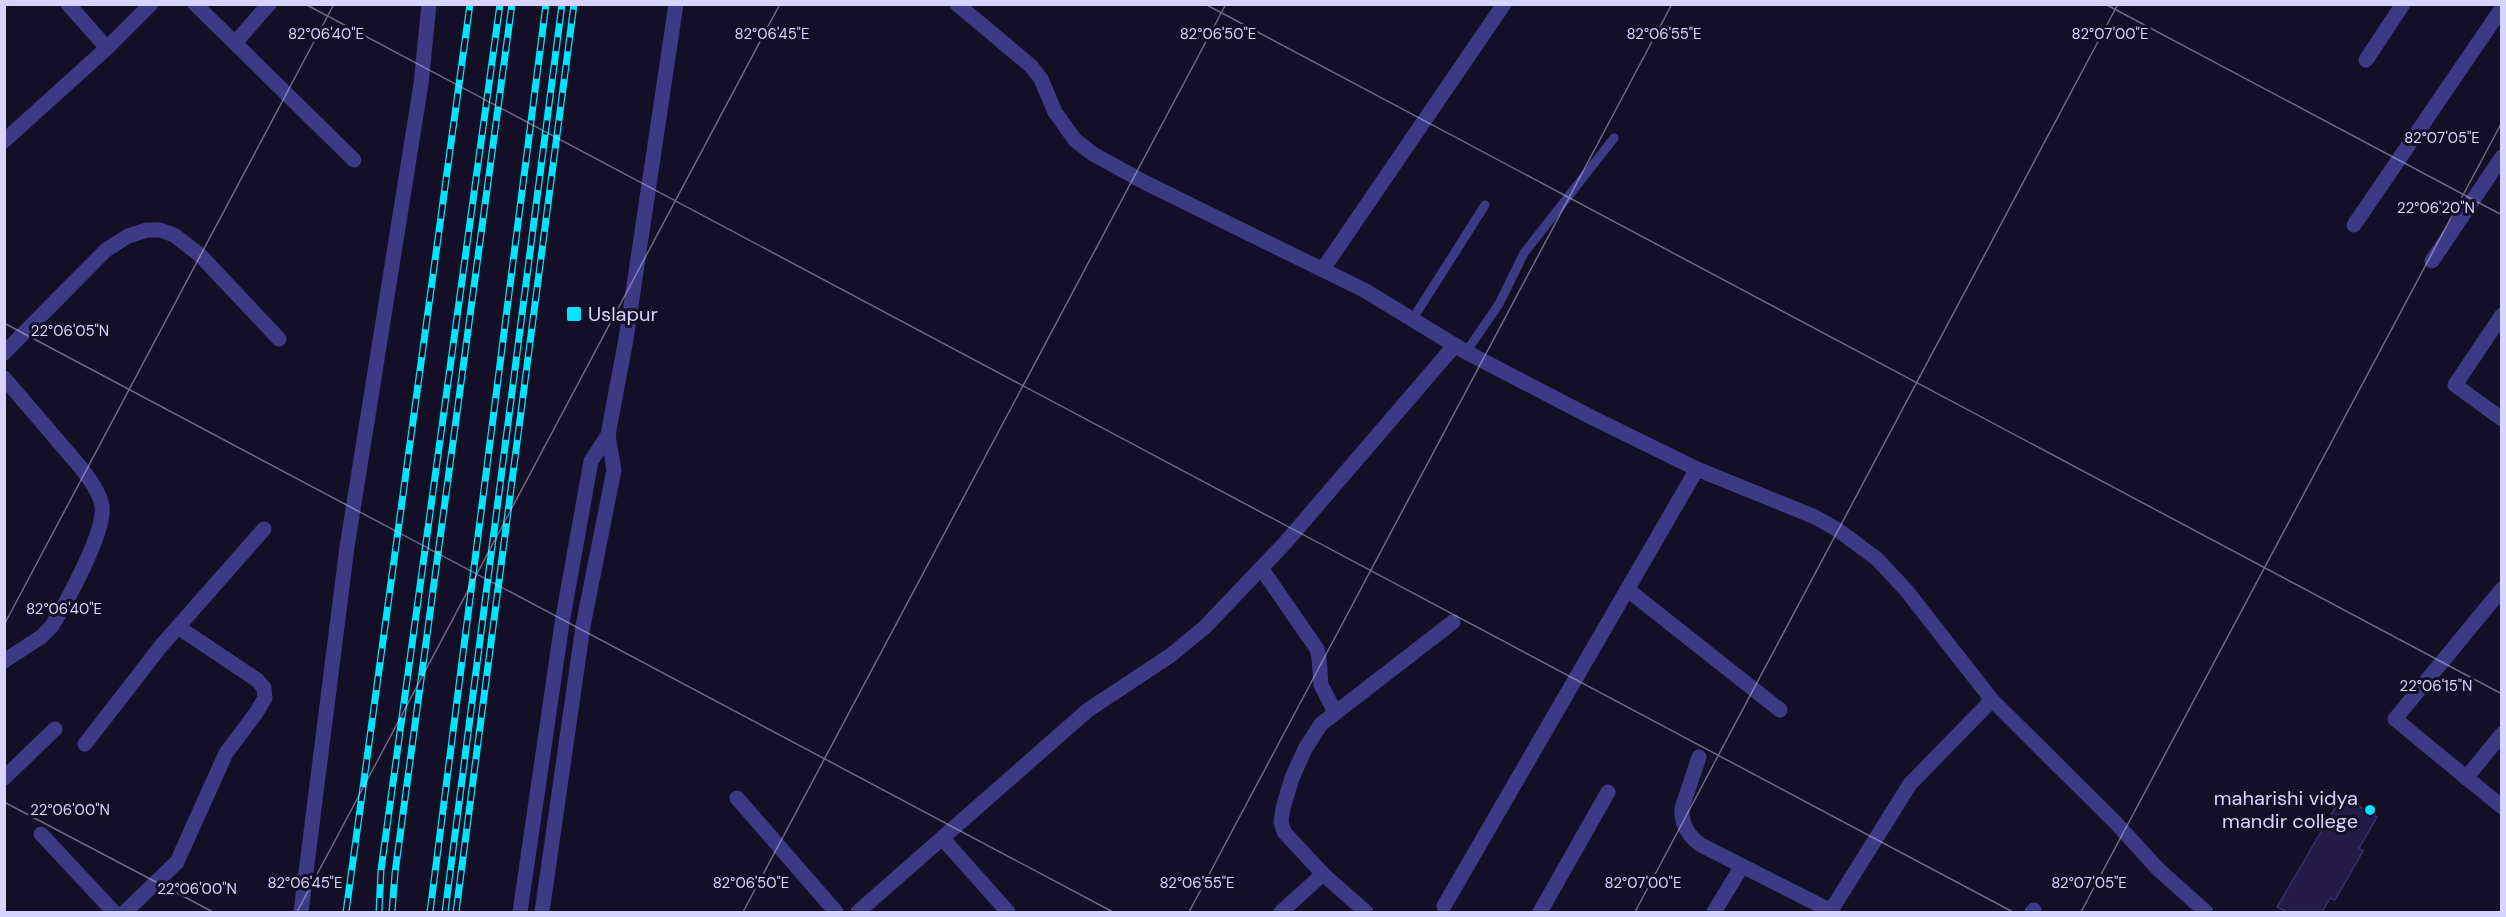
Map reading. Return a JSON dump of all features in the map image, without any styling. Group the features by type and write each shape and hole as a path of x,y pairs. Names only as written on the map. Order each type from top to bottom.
{"street":[{"path":"68,4 107,48"},
{"path":"4,141 107,48 151,4"},
{"path":"195,4 354,160"},
{"path":"235,43 269,4"},
{"path":"301,912 347,547 421,84 429,4"},
{"path":"542,912 583,626 614,470 608,435 627,339 676,4"},
{"path":"957,4 1031,66 1041,79 1055,112 1075,140 1093,154 1146,183 1364,290 1461,349 1697,469 1815,517 1838,530 1877,559 1906,590 1992,700 2116,823 2158,869 2206,912"},
{"path":"1323,269 1504,4"},
{"path":"2366,60 2403,4"},
{"path":"2354,225 2502,8"},
{"path":"2432,261 2502,157"},
{"path":"4,353 115,243 137,232 147,230 160,230 186,243 279,339"},
{"path":"2502,315 2455,385 2502,419"},
{"path":"858,912 1088,710 1171,655 1205,627 1262,568 1461,349"},
{"path":"4,378 82,469 92,483 102,507 98,535 56,620 41,637 4,661"},
{"path":"520,912 562,623 591,461 608,435"},
{"path":"1444,906 1697,469"},
{"path":"85,744 160,646 264,529"},
{"path":"1262,568 1317,648 1320,658 1321,685 1335,712"},
{"path":"2502,589 2395,719 2502,807"},
{"path":"1628,590 1780,710"},
{"path":"1366,912 1323,874 1284,832 1280,816 1292,778 1305,749 1321,724 1453,622"},
{"path":"562,623 583,626"},
{"path":"125,912 177,862 226,753 265,698 264,688 256,680 178,627"},
{"path":"1699,757 1682,808 1684,826 1694,840 1830,912 1910,784 1992,700"},
{"path":"4,778 55,729"},
{"path":"2466,778 2502,734"},
{"path":"1540,912 1608,792"},
{"path":"737,798 836,912"},
{"path":"41,834 114,912"},
{"path":"943,839 1008,912"},
{"path":"1714,912 1742,866"},
{"path":"1281,912 1323,874"}],"lane":[{"path":"1461,349 1499,304 1524,253 1614,138"},
{"path":"1412,320 1485,205"}],"building":[{"path":"2342,796 2377,817 2359,848 2363,851 2335,900 2330,898 2322,912 2287,912 2277,907"}],"railway":[{"path":"346,912 470,4"},
{"path":"379,912 381,870 500,4"},
{"path":"392,912 395,873 512,4"},
{"path":"430,912 546,4"},
{"path":"445,912 562,4"},
{"path":"456,912 574,4"}],"place":[{"name":"Uslapur","path":"574,314"},
{"name":"maharishi vidya mandir college","path":"2370,810"}]}
